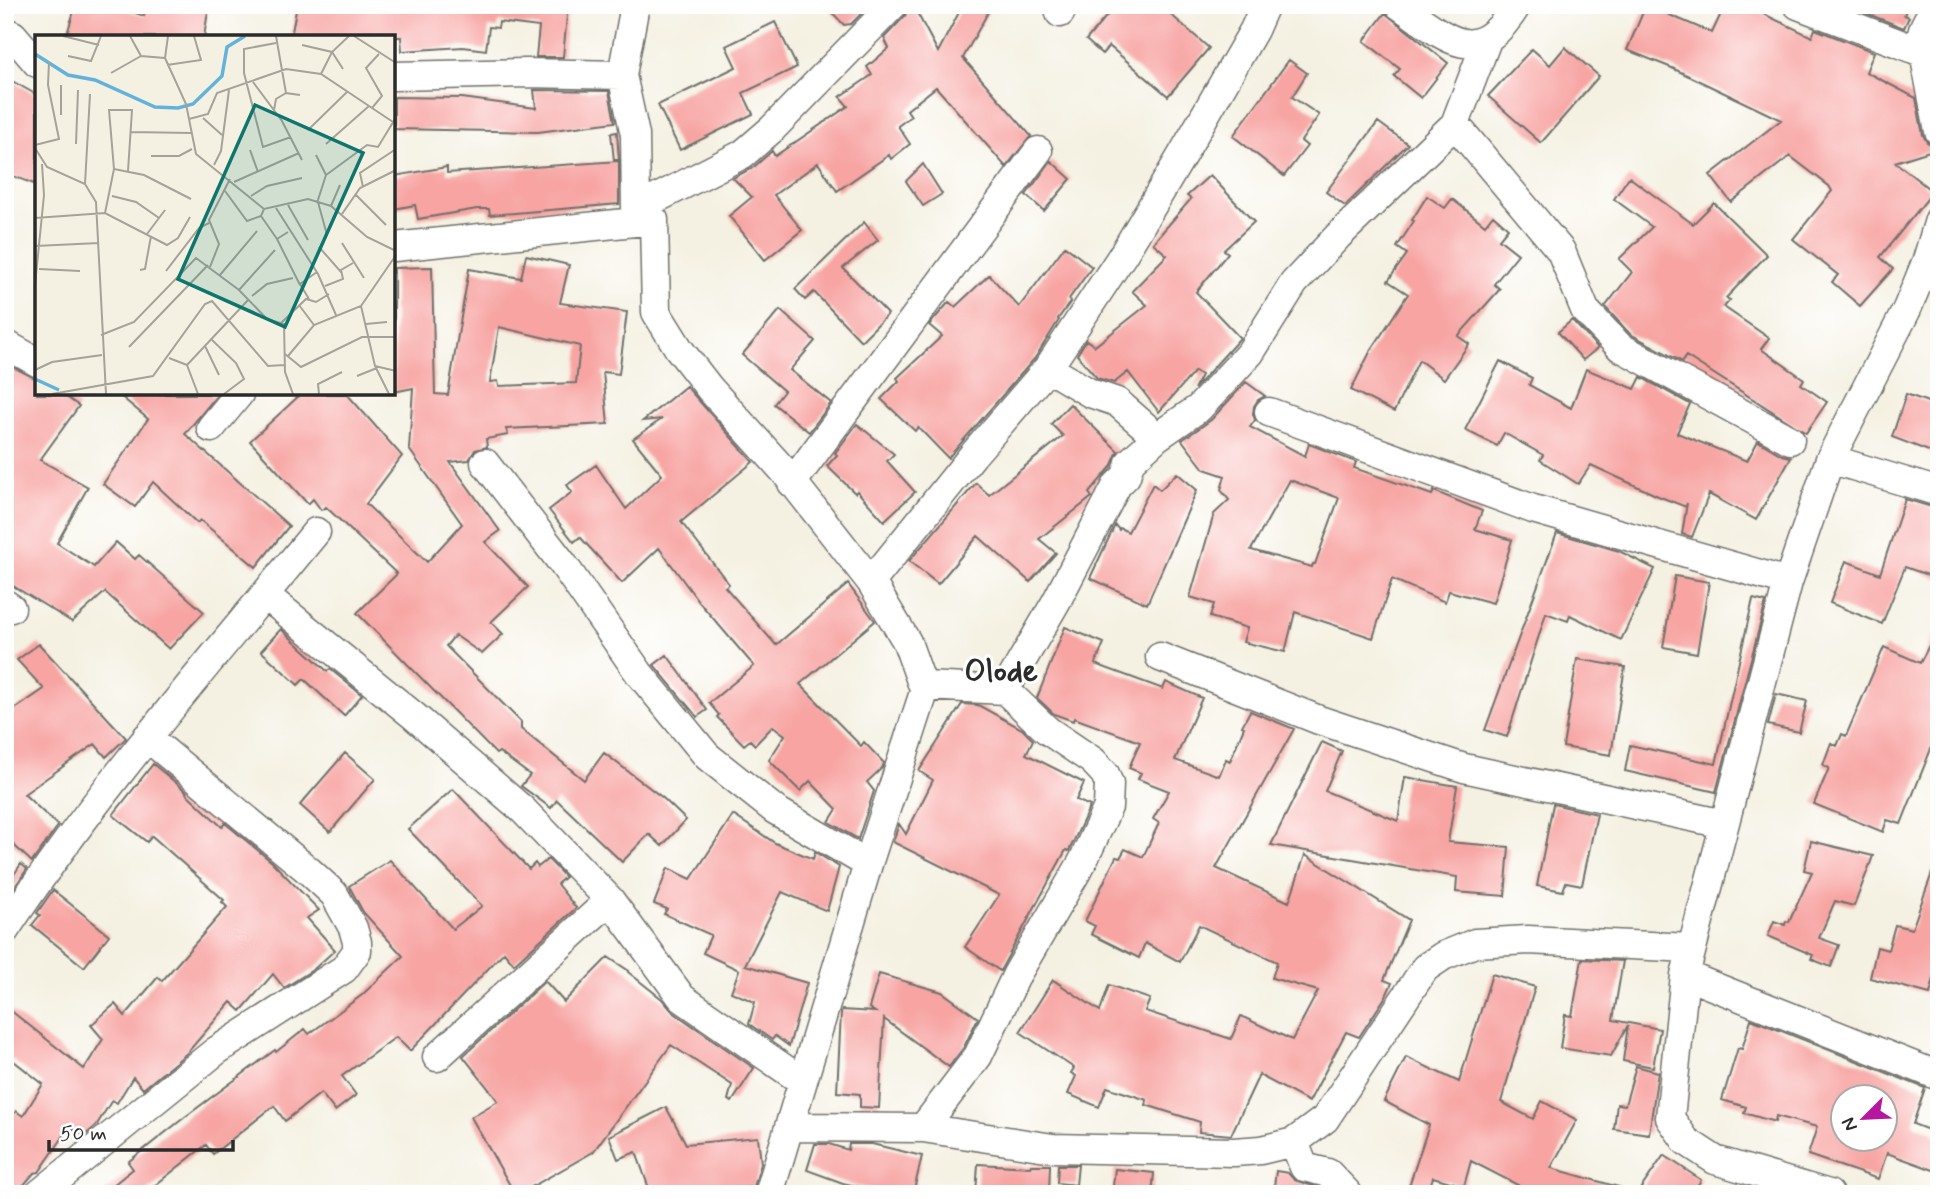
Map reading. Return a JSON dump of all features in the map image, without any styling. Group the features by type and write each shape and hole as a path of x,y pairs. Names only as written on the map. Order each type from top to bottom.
{"street":[{"path":"635,5 622,75 635,135 656,312 710,388 792,483 871,582 907,642 921,681 926,686 1005,690 1046,730 1093,761 1105,774 1109,784 1108,807 1083,860 1017,974 978,1056 923,1128"},
{"path":"396,247 645,215 743,154 772,129 893,5"},
{"path":"871,582 973,455 1048,368 1146,217 1241,53 1265,5"},
{"path":"1399,5 1445,36 1464,44 1487,40"},
{"path":"1005,690 1056,602 1117,485 1126,476 1130,462 1157,437 1199,408 1250,353 1294,283 1339,235 1455,124 1487,40 1504,25 1517,5"},
{"path":"1798,5 1924,53"},
{"path":"1937,5 1924,24 1920,44 1939,131"},
{"path":"5,33 13,35 35,61"},
{"path":"396,76 527,73 622,75"},
{"path":"1455,124 1561,251 1585,310 1620,347 1790,440"},
{"path":"792,483 1038,151"},
{"path":"1829,1194 1715,1160 1686,1141 1670,1118 1688,962 1788,582 1829,459 1907,309 1927,260 1939,220"},
{"path":"5,344 35,361"},
{"path":"1048,368 1090,393 1117,402 1157,437"},
{"path":"211,428 237,396"},
{"path":"1269,412 1533,509 1788,582"},
{"path":"1829,459 1939,492"},
{"path":"485,463 563,564 639,673 707,756 775,810 868,864"},
{"path":"5,930 34,887 147,737 316,532"},
{"path":"265,595 414,716 523,810 610,900 682,998 802,1082"},
{"path":"1160,657 1319,720 1464,768 1724,824"},
{"path":"769,1194 868,864 926,686"},
{"path":"39,1194 216,1051 344,969 357,951 353,928 334,894 147,737"},
{"path":"437,1057 610,900"},
{"path":"789,1126 923,1128 1054,1148 1234,1152 1261,1150 1294,1142 1325,1119 1425,968 1443,956 1475,943 1528,940 1688,962 1939,1076"},
{"path":"1294,1142 1304,1167 1328,1173 1348,1194"}],"building":[{"path":"76,5 112,5 144,16 146,5 209,5 204,35 67,35"},
{"path":"297,5 568,5 563,57 536,57 539,27 499,22 498,28 489,27 486,50 463,47 402,51 401,37 396,35 291,35"},
{"path":"825,5 870,5 851,24 844,25"},
{"path":"909,5 913,5 938,52 963,5 992,5 963,58 1031,136 1006,167 936,87 907,110 911,116 898,126 910,144 891,159 889,155 837,191 818,163 774,195 802,230 765,260 729,216 752,197 733,178 754,167 772,151 775,156 848,106 840,97 872,75 867,67 889,48 884,38 905,16"},
{"path":"1116,5 1160,5 1209,48 1168,96 1109,46 1102,54 1086,40"},
{"path":"1646,5 1712,33 1725,5 1745,5 1812,37 1815,29 1874,52 1866,72 1916,98 1923,135 1927,142 1939,148 1895,162 1933,192 1880,257 1893,269 1860,306 1832,282 1838,275 1793,239 1832,191 1829,186 1790,156 1731,202 1710,175 1781,120 1672,68 1627,50"},
{"path":"1845,5 1908,5 1904,15 1909,17 1904,28"},
{"path":"1385,13 1448,63 1421,98 1394,76 1400,69 1364,41"},
{"path":"775,22 797,67 743,93 753,114 680,150 658,105 736,67 726,46"},
{"path":"1565,47 1599,76 1541,143 1488,96 1532,49 1550,65"},
{"path":"1289,60 1307,73 1292,97 1319,115 1301,141 1307,146 1284,176 1233,136"},
{"path":"5,77 35,94 35,184 5,173"},
{"path":"534,90 609,91 615,122 538,132 396,129 396,97 462,98 536,108"},
{"path":"1378,122 1408,144 1345,206 1326,192"},
{"path":"617,132 619,160 614,160 611,133"},
{"path":"619,161 619,204 490,215 489,209 477,209 418,219 415,205 396,209 396,176 447,167 447,173"},
{"path":"1051,161 1071,179 1044,211 1026,195"},
{"path":"923,164 942,194 923,206 906,181"},
{"path":"1210,175 1254,222 1224,250 1228,253 1196,292 1240,338 1194,389 1201,375 1195,371 1159,412 1128,372 1114,383 1097,378 1077,355 1086,340 1095,346 1147,305 1132,291 1167,255 1153,243 1191,199 1187,196"},
{"path":"1629,177 1693,224 1714,203 1767,255 1726,298 1730,300 1724,307 1769,338 1761,349 1804,379 1801,384 1827,402 1806,433 1686,356 1682,362 1630,334 1605,307 1632,272 1619,259 1652,227 1614,199"},
{"path":"1427,196 1445,208 1452,199 1485,225 1493,215 1508,228 1499,239 1518,254 1494,284 1500,289 1458,336 1469,344 1444,379 1419,360 1394,412 1351,390 1370,352 1408,294 1388,281 1407,254 1397,247"},
{"path":"864,222 878,240 843,268 888,314 861,341 814,292 805,300 795,289"},
{"path":"1065,246 1092,267 1069,299 1071,301 1035,358 948,458 918,427 915,431 881,399 899,381 897,378 942,336 929,325 949,302 955,307 989,275 1019,307"},
{"path":"526,255 569,265 560,303 627,312 619,374 603,372 608,424 506,429 508,435 486,439 487,447 475,450 469,460 450,462 500,531 485,542 528,587 491,622 503,634 482,654 455,635 446,646 521,722 521,729 584,780 604,753 663,798 686,820 662,846 649,834 622,862 557,800 551,808 521,786 530,775 499,752 496,754 357,613 397,574 326,507 321,510 313,499 308,504 250,441 299,396 349,396 402,456 366,504 427,562 462,524 409,449 413,388 396,392 396,268 432,267 435,394 448,395 469,269 521,278","holes":["499,327 580,346 576,383 499,386 498,381 490,382"]},
{"path":"780,310 815,341 790,370 831,403 809,432 774,404 784,391 742,355"},
{"path":"1572,320 1598,348 1583,360 1558,332"},
{"path":"1500,361 1532,378 1529,385 1571,408 1586,369 1635,389 1641,377 1690,404 1677,433 1747,461 1758,441 1782,455 1791,457 1756,520 1709,494 1692,537 1682,534 1687,503 1686,507 1658,496 1591,465 1578,484 1540,460 1543,455 1504,433 1497,446 1465,430"},
{"path":"5,363 35,378 35,396 65,396 79,406 40,460 88,487 57,543 94,567 116,542 135,559 139,555 204,612 169,649 105,592 72,622 5,581"},
{"path":"1246,382 1265,396 1254,406 1255,420 1250,427 1305,456 1309,444 1356,462 1354,468 1432,495 1434,491 1482,511 1475,529 1512,540 1493,603 1449,591 1445,602 1392,579 1373,638 1295,612 1285,652 1243,642 1247,628 1210,617 1214,604 1190,597 1214,514 1229,500 1221,490 1225,476 1204,469 1182,440 1211,420","holes":["1290,480 1339,498 1312,567 1251,550"]},
{"path":"686,386 753,462 681,522 729,584 725,587 776,645 848,584 875,621 800,684 861,746 864,742 884,763 867,782 874,791 858,839 829,822 837,809 810,781 800,791 769,760 785,735 773,726 755,745 750,740 744,745 717,717 719,715 709,703 754,666 699,602 659,548 622,583 580,537 574,542 549,510 572,492 567,485 596,465 626,509 662,475 633,439 662,419 643,421"},
{"path":"1906,394 1939,406 1939,455 1892,437"},
{"path":"120,396 216,396 185,434 289,526 256,567 200,520 197,523 153,482 135,507 103,484 148,419"},
{"path":"1070,404 1118,451 1111,467 1089,493 1092,497 1039,539 1056,553 1030,582 978,536 938,584 909,561 976,483 989,495 1063,436 1051,424"},
{"path":"857,424 894,454 887,461 915,492 884,521 857,491 855,493 827,466"},
{"path":"1177,473 1197,490 1147,604 1090,578 1115,525 1119,530 1120,528 1128,532 1153,484 1160,490"},
{"path":"1905,499 1939,509 1939,579 1905,567 1882,624 1830,603 1846,561 1880,574"},
{"path":"1557,533 1619,551 1655,569 1621,640 1570,615 1568,621 1546,613 1507,737 1485,730"},
{"path":"1675,576 1709,582 1697,653 1663,647"},
{"path":"1753,599 1766,602 1716,792 1625,771 1630,745 1716,764"},
{"path":"1939,626 1939,747 1933,744 1901,824 1887,820 1883,832 1814,804 1829,768 1823,765 1831,743 1837,746 1842,734 1846,736 1884,647 1920,663"},
{"path":"1065,627 1104,643 1095,664 1163,689 1166,682 1202,698 1175,760 1219,776 1226,759 1230,761 1250,711 1294,729 1216,868 1289,902 1305,855 1409,920 1384,980 1392,983 1386,996 1359,1037 1346,1032 1309,1102 1259,1075 1231,1135 1199,1132 1200,1122 1146,1105 1147,1100 1107,1087 1099,1107 1068,1094 1076,1076 1071,1073 1074,1068 1020,1032 1053,980 1100,1011 1109,985 1150,999 1145,1011 1231,1039 1241,1016 1292,1040 1318,991 1272,978 1277,962 1199,925 1180,962 1145,943 1139,958 1091,934 1095,926 1085,921 1116,857 1120,858 1125,849 1143,857 1159,823 1153,819 1169,791 1138,779 1141,773 1129,768 1140,742 1074,718 1073,721 1054,714 1037,698"},
{"path":"281,629 327,671 330,669 362,695 344,716 304,679 298,685 261,651"},
{"path":"39,644 126,738 106,757 95,744 24,794 58,826 32,862 5,837 5,716 44,689 17,660"},
{"path":"667,655 707,710 697,717 654,665"},
{"path":"1577,659 1625,667 1611,755 1563,747"},
{"path":"1776,694 1807,701 1799,732 1768,725"},
{"path":"962,704 978,705 1022,729 1033,740 1026,754 1084,783 1076,800 1090,806 1069,851 1066,850 1000,971 965,947 999,895 893,842 899,824 906,834 933,780 919,771"},
{"path":"1322,742 1342,751 1325,791 1398,821 1405,777 1457,786 1448,842 1509,847 1505,896 1456,892 1457,877 1271,845"},
{"path":"345,753 375,779 330,832 300,805"},
{"path":"153,764 187,792 222,827 225,823 272,862 319,910 307,918 335,950 314,969 284,988 273,974 241,1011 231,1002 187,1053 143,1089 133,1077 117,1103 112,1100 96,1126 84,1136 70,1127 39,1172 34,1173 16,1194 5,1194 5,1127 16,1111 23,1116 43,1084 5,1054 5,1006 84,1069 103,1039 91,1025 115,1004 125,1016 158,977 162,981 227,907 222,902 224,900 152,836 147,842 113,815"},
{"path":"453,789 529,869 535,863 538,867 548,859 565,877 557,884 576,908 514,964 504,952 410,1051 396,1037 342,1076 356,1095 335,1111 321,1093 285,1121 274,1106 213,1154 206,1145 144,1194 102,1194 133,1169 128,1162 275,1050 276,1052 305,1029 309,1034 362,995 403,956 363,912 349,886 390,860 453,929 482,906 408,829"},
{"path":"1553,804 1597,814 1582,885 1566,882 1563,891 1537,886"},
{"path":"733,815 775,843 813,859 815,852 839,867 827,911 782,892 745,965 807,983 789,1046 775,1036 772,1040 749,1024 755,1002 731,992 739,970 703,953 711,935 664,914 667,909 654,904 668,868 691,879"},
{"path":"1811,841 1873,856 1854,906 1835,901 1819,938 1839,945 1831,967 1811,959 1813,955 1768,936 1774,921 1785,925 1786,921 1789,922 1812,872 1804,870"},
{"path":"1936,862 1939,862 1939,960 1930,994 1870,978 1877,947 1888,950 1895,925 1912,929"},
{"path":"21,864 27,869 10,894 5,888"},
{"path":"53,890 109,935 84,967 32,925"},
{"path":"608,957 629,971 673,1012 754,1068 732,1102 728,1100 732,1085 671,1045 593,1152 515,1194 471,1117 498,1101 463,1056 545,981 564,1002"},
{"path":"1582,959 1623,961 1613,1020 1660,1029 1653,1067 1623,1061 1628,1025 1611,1056 1560,1048 1565,1015 1572,1016"},
{"path":"879,974 942,992 978,1018 964,1047 949,1067 884,1019 879,1108 860,1107 860,1094 837,1092 841,1013 842,1010 875,1012 869,1008"},
{"path":"1492,974 1535,987 1501,1102 1533,1119 1542,1101 1577,1120 1551,1168 1622,1188 1621,1194 1535,1194 1471,1161 1464,1186 1433,1177 1428,1193 1409,1186 1429,1125 1384,1101 1406,1057 1459,1082"},
{"path":"1751,1019 1925,1088 1913,1124 1934,1132 1933,1135 1939,1137 1939,1172 1890,1154 1898,1154 1898,1084 1828,1084 1828,1154 1887,1154 1878,1179 1808,1155 1817,1127 1776,1116 1775,1122 1744,1113 1746,1107 1722,1100 1738,1048 1742,1049"},
{"path":"1636,1066 1658,1072 1649,1134 1614,1129 1617,1104 1625,1105"},
{"path":"666,1107 686,1144 758,1137 761,1163 754,1187 686,1194 651,1194 636,1152 618,1159 609,1136"},
{"path":"815,1144 829,1144 848,1150 849,1144 872,1144 922,1156 913,1194 889,1194 843,1183 807,1170"},
{"path":"1664,1155 1701,1180 1692,1194 1637,1194"},
{"path":"978,1164 1030,1167 1050,1165 1049,1194 976,1194"},
{"path":"1058,1165 1078,1165 1076,1185 1057,1183"},
{"path":"1115,1169 1154,1173 1152,1194 1112,1194"},
{"path":"1276,1171 1288,1173 1294,1180 1319,1188 1325,1194 1273,1194"}],"district":[{"name":"Olode","path":"1001,670"}]}
